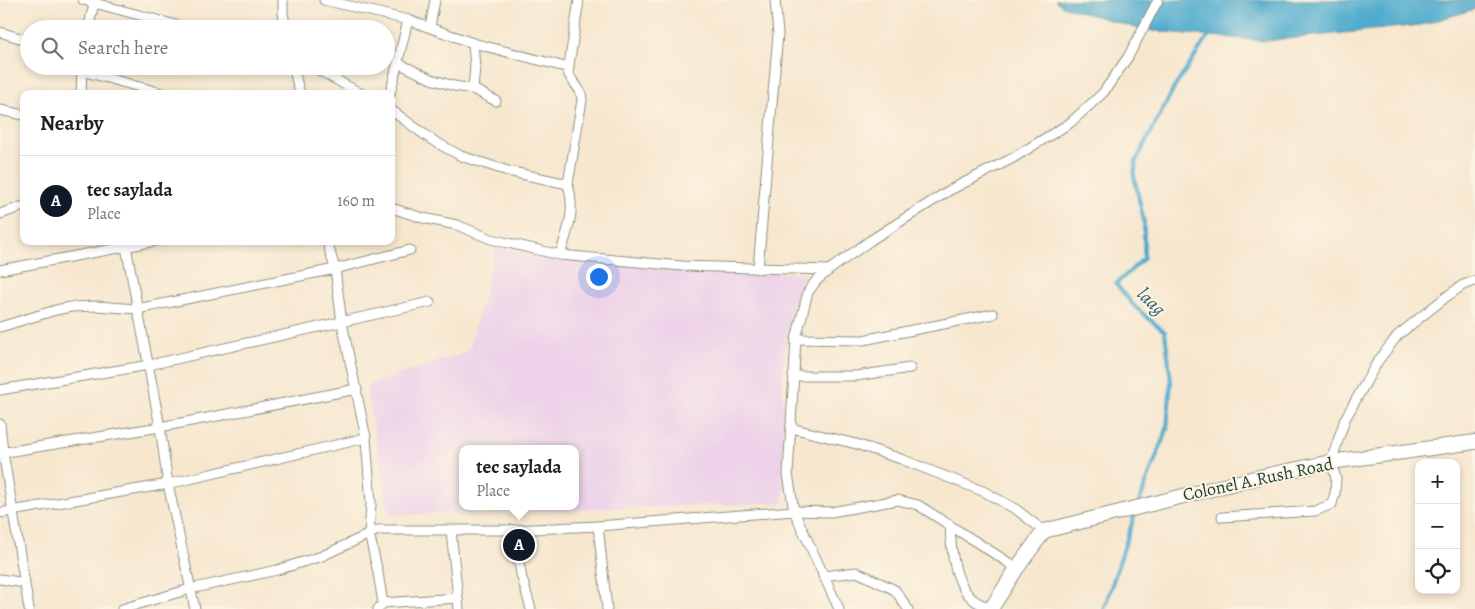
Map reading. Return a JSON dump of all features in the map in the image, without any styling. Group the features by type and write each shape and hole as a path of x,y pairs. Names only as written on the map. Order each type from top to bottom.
{"street":[{"path":"83,0 94,1 160,20"},
{"path":"283,0 284,20"},
{"path":"324,0 408,20 473,43 569,68"},
{"path":"430,27 436,0"},
{"path":"560,255 573,207 568,184 582,100 580,90 569,76 579,0"},
{"path":"758,269 778,34 776,0"},
{"path":"839,609 794,511 788,474 796,339 808,292 816,281 829,270 871,240 950,190 1013,158 1070,123 1103,92 1128,57 1158,0"},
{"path":"90,20 94,1"},
{"path":"395,75 408,20"},
{"path":"0,32 20,38"},
{"path":"472,89 474,67 473,43"},
{"path":"398,63 431,79 472,89 496,101"},
{"path":"81,90 82,75"},
{"path":"102,75 152,90"},
{"path":"295,75 299,90"},
{"path":"327,75 355,90"},
{"path":"391,90 395,75"},
{"path":"0,110 20,114"},
{"path":"395,113 432,140 461,156 508,171 568,184"},
{"path":"0,214 20,207"},
{"path":"395,209 423,218 458,225 491,239 560,255 682,266 829,270"},
{"path":"0,270 125,245 149,365 168,484 195,609"},
{"path":"328,245 335,269 342,323 366,438 371,504 369,533 378,573 381,606 458,598"},
{"path":"0,327 71,307 97,306 138,309 335,269 410,250"},
{"path":"1222,517 1314,511 1332,504 1336,478 1331,462 1345,419 1378,361 1398,335 1463,285 1475,281"},
{"path":"0,390 149,365 430,302"},
{"path":"796,339 863,340 993,314"},
{"path":"793,376 856,376 910,368"},
{"path":"1,453 160,427 357,389"},
{"path":"0,424 1,453 14,512 29,609"},
{"path":"791,428 856,444 901,459 985,492 1017,510 1044,530 1016,568 991,609 973,600 959,580 951,551 950,526"},
{"path":"0,513 168,484 366,438"},
{"name":"Colonel A.Rush Road","path":"1044,530 1260,477 1331,462 1475,442"},
{"path":"122,609 190,589 277,570 322,556 378,530 512,530 598,526 794,511 831,512 898,500 918,505 1016,568"},
{"path":"598,526 607,609"},
{"path":"451,530 459,609"},
{"path":"512,530 522,578 531,609"},
{"path":"824,576 857,572 895,590 908,609"},
{"path":"0,579 26,583"}],"shaded area":[{"path":"496,248 805,275 792,306 783,364 784,503 579,509 579,445 459,445 459,510 554,510 389,515 366,386 469,351"}],"water":[{"path":"1055,0 1475,0 1475,9 1421,25 1266,41 1143,30 1062,6"}],"waterway":[{"name":"laag","path":"1139,502 1167,429 1171,381 1165,332 1135,307 1116,284 1144,258 1144,222 1134,176 1136,161 1174,88 1209,35"},
{"name":"laag","path":"1104,609 1136,511"}],"place":[{"name":"tec saylada","path":"519,545"}]}
